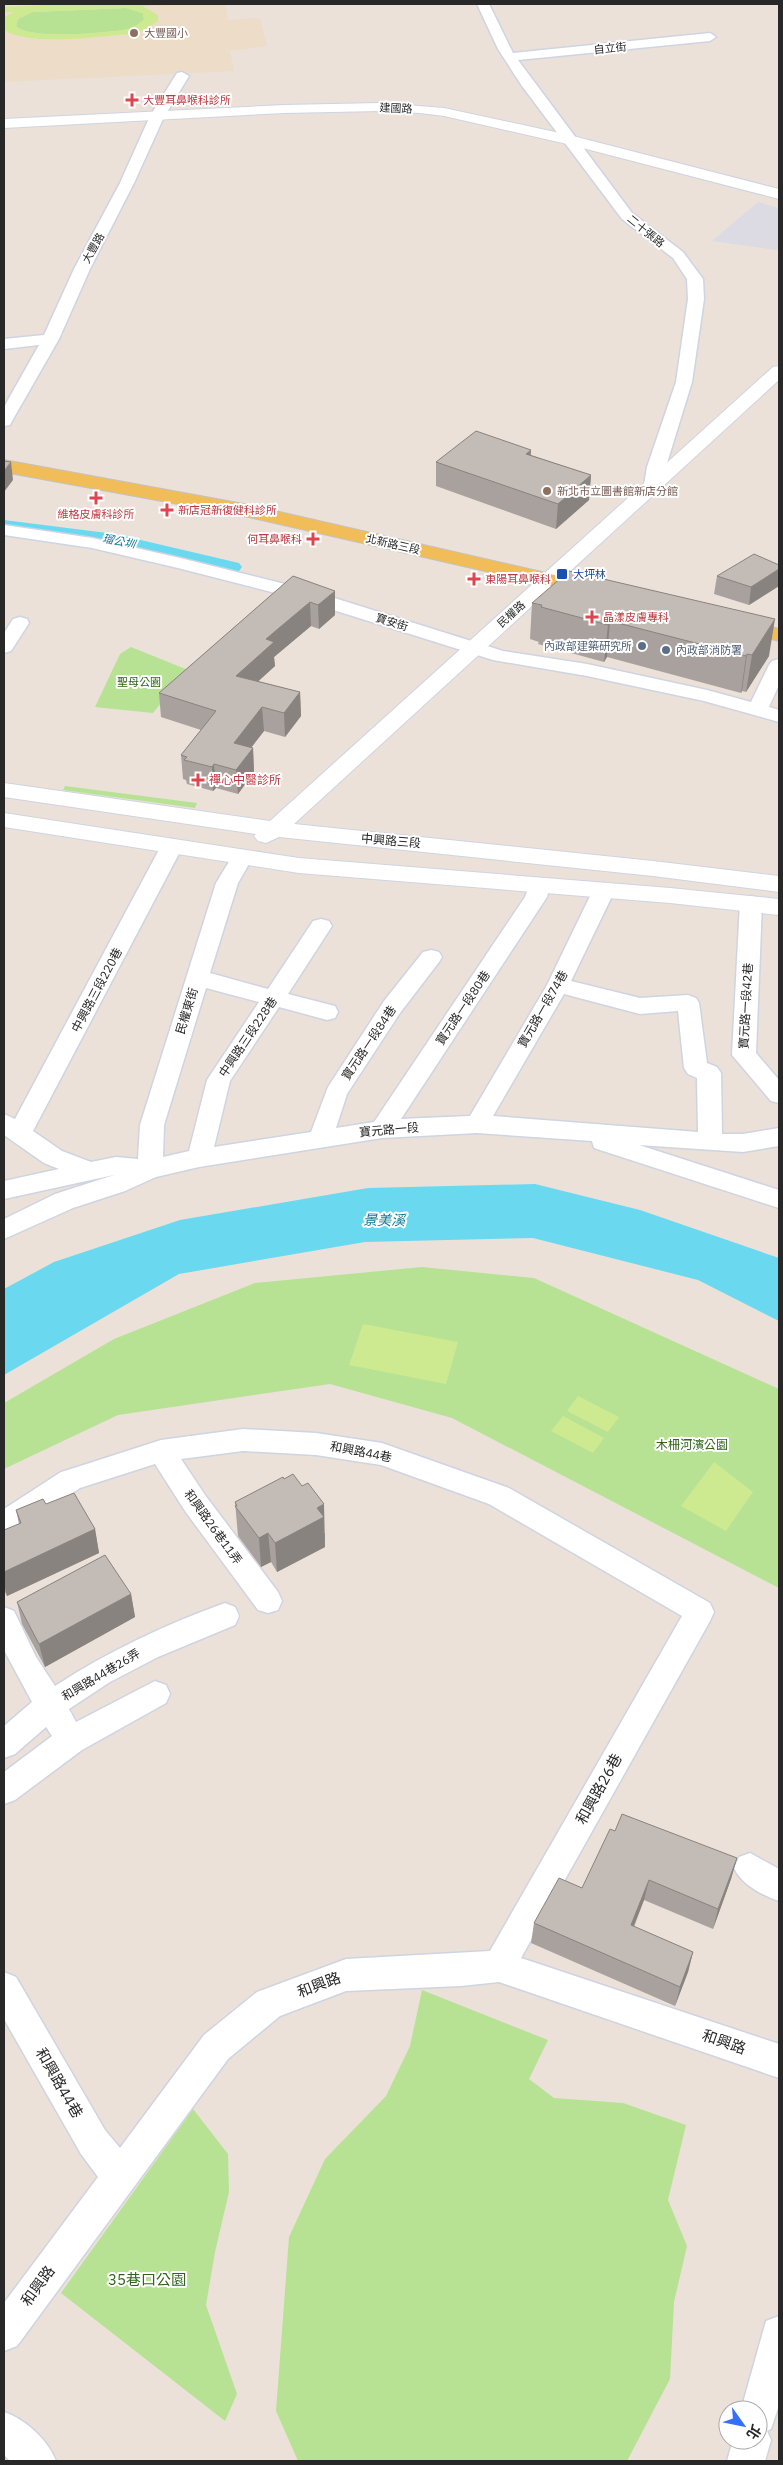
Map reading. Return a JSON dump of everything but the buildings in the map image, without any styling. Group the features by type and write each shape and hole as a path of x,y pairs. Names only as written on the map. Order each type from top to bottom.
{"main road":[{"name":"北新路三段","path":"4,455 305,508 613,588"},
{"name":"北新路三段","path":"4,466 249,511 554,574"},
{"path":"779,618 720,613 779,635"}],"street":[{"name":"二十張路","path":"483,4 510,57 528,86 627,216 678,256 695,279 696,299 684,382 656,467 653,485"},
{"name":"自立街","path":"510,57 710,37"},
{"name":"大豐路","path":"4,421 50,339 82,269 127,183 156,116 167,103 182,76"},
{"name":"建國路","path":"4,124 284,109 380,107 412,109 444,112 569,140 779,194"},
{"path":"4,344 50,339"},
{"name":"民權路","path":"242,857 305,803 554,574 779,371"},
{"name":"寶安街","path":"4,530 92,543 290,591 500,656 587,670 707,696 779,716"},
{"path":"4,647 20,623"},
{"path":"757,711 779,665"},
{"name":"中興路三段","path":"4,790 274,829 494,850 708,874 779,884"},
{"path":"4,820 242,857 341,870 604,890 779,907"},
{"name":"中興路三段220巷","path":"12,1128 172,846"},
{"name":"民權東街","path":"150,1169 152,1125 228,883 242,857"},
{"name":"寶元路一段80巷","path":"382,1129 536,897 539,885"},
{"name":"寶元路一段74巷","path":"477,1124 558,985 604,890"},
{"name":"寶元路一段42巷","path":"752,903 744,1055 779,1096"},
{"name":"中興路三段228巷","path":"200,1158 219,1080 321,926"},
{"name":"寶元路一段84巷","path":"321,1137 336,1093 392,1007 431,957"},
{"path":"196,981 207,980 326,1012"},
{"path":"558,985 640,1006 688,1003 696,1068 709,1073 710,1142"},
{"name":"寶元路一段","path":"4,1190 116,1166 150,1169 200,1158 321,1137 382,1129 477,1124 564,1129 710,1142 743,1143 779,1137"},
{"path":"12,1128 53,1156 90,1171"},
{"path":"564,1129 680,1169 779,1198"},
{"path":"4,1230 64,1201 116,1185 150,1169"},
{"name":"和興路44巷","path":"4,1524 70,1480 161,1451 243,1440 316,1444 382,1454 499,1496 700,1612"},
{"name":"和興路26巷11弄","path":"161,1451 195,1503 268,1600"},
{"name":"和興路26巷","path":"499,1966 700,1612"},
{"name":"和興路44巷26弄","path":"4,1744 49,1706 100,1672 157,1644 225,1616"},
{"name":"和興路44巷26弄","path":"4,1620 26,1666 71,1740"},
{"path":"4,1790 71,1740 155,1694"},
{"path":"750,1868 779,1886"},
{"name":"和興路","path":"4,2333 119,2175 216,2047 269,2004 346,1975 461,1970 499,1966 779,2061"},
{"name":"和興路44巷","path":"5,1995 93,2142 119,2175"},
{"path":"762,2400 779,2334"},
{"path":"4,2430 37,2461"}],"shaded area":[{"name":"大豐國小","path":"4,4 225,4 228,20 260,18 267,46 230,51 234,71 4,82"},
{"path":"758,202 779,208 779,247 776,250 712,241"}],"green space":[{"path":"65,4 168,4 142,6 158,15 158,21 144,30 131,34 65,39 31,38 4,30 4,17 14,12 4,12 4,7","holes":["126,8 143,13 144,20 132,28 84,34 35,33 16,26 18,19 32,12"]},
{"path":"126,8 143,13 144,20 126,29 84,34 35,33 16,26 18,19 32,12"},
{"name":"聖母公園","path":"131,647 188,670 153,713 95,707 120,654"},
{"path":"65,786 197,803 195,808 63,790"},
{"name":"木柵河濱公園","path":"422,1267 534,1278 779,1389 779,1588 452,1418 330,1384 118,1415 4,1469 4,1403 114,1339 255,1283"},
{"path":"363,1324 458,1342 446,1384 349,1365"},
{"path":"578,1396 619,1417 608,1432 567,1411"},
{"path":"563,1416 604,1438 593,1453 551,1431"},
{"path":"714,1462 753,1492 726,1531 681,1506"},
{"path":"422,1990 548,2040 529,2079 554,2098 623,2103 686,2125 668,2200 687,2246 674,2302 670,2379 627,2461 298,2461 276,2411 289,2237 325,2159 386,2096 410,2046"},
{"name":"35巷口公園","path":"193,2109 228,2154 229,2192 215,2252 206,2305 237,2394 225,2421 61,2293"}],"water":[{"name":"景美溪","path":"535,1184 640,1210 779,1258 779,1321 698,1280 533,1238 365,1242 179,1274 4,1375 4,1289 54,1262 180,1220 368,1188"}],"waterway":[{"name":"瑠公圳","path":"4,525 115,539 233,567"}],"place":[{"name":"大豐國小","path":"134,33"},
{"name":"大豐耳鼻喉科診所","path":"132,100"},
{"name":"新北市立圖書館新店分館","path":"547,491"},
{"name":"維格皮膚科診所","path":"96,498"},
{"name":"新店冠新復健科診所","path":"167,510"},
{"name":"何耳鼻喉科","path":"313,539"},
{"name":"大坪林","path":"562,574"},
{"name":"東陽耳鼻喉科","path":"474,579"},
{"name":"晶漾皮膚專科","path":"592,617"},
{"name":"內政部建築研究所","path":"642,646"},
{"name":"內政部消防署","path":"666,650"},
{"name":"禪心中醫診所","path":"198,780"}]}
